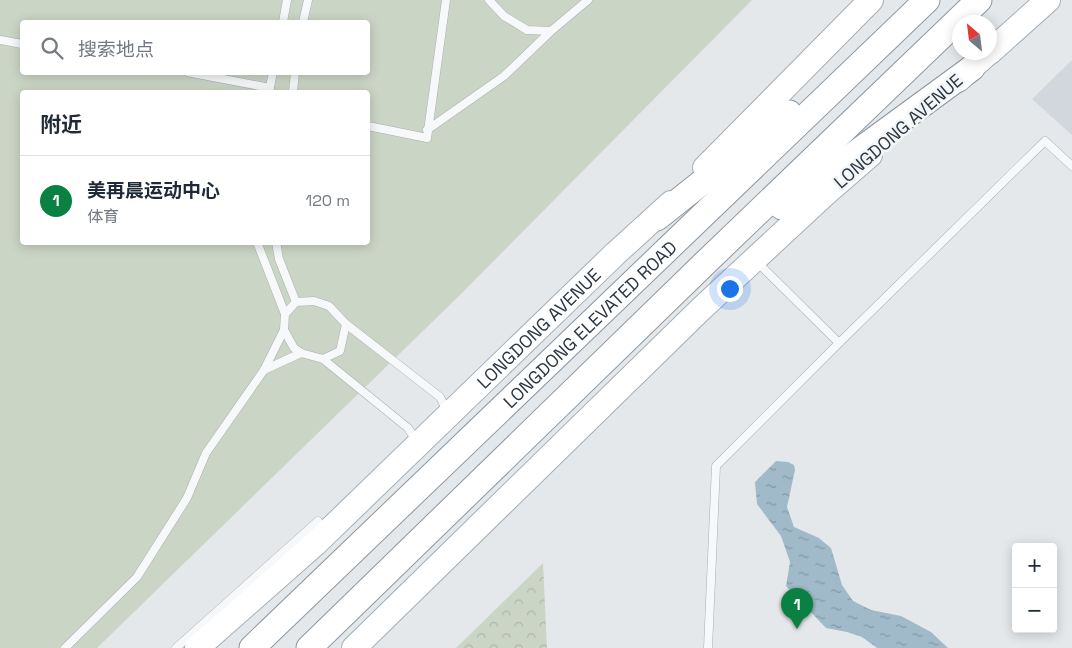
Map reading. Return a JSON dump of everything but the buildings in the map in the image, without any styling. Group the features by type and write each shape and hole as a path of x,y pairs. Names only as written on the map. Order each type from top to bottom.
{"highway":[{"name":"LONGDONG ELEVATED ROAD","path":"252,648 927,0"},
{"name":"LONGDONG ELEVATED ROAD","path":"309,648 704,264 972,7"},
{"path":"657,218 908,18"},
{"path":"704,264 981,60"}],"main road":[{"name":"LONGDONG AVENUE","path":"197,648 315,544 615,254 657,218 871,0"},
{"name":"LONGDONG AVENUE","path":"997,46 1048,0"},
{"name":"LONGDONG AVENUE","path":"354,648 755,259 825,194 982,60"}],"lane":[{"path":"283,20 287,0"},
{"path":"303,20 308,0"},
{"path":"370,126 427,138 446,0"},
{"path":"489,0 504,16 527,30 551,31"},
{"path":"427,130 504,76 551,31 588,0"},
{"path":"0,40 20,44"},
{"path":"201,75 270,90 272,75"},
{"path":"292,90 295,75"},
{"path":"708,648 716,466 1045,141 1072,166"},
{"path":"65,648 136,577 187,498 206,454 264,370 284,330 285,314 258,245"},
{"path":"277,245 279,259 296,302"},
{"path":"755,259 839,344"},
{"path":"285,314 296,302 314,301 329,306 346,324 440,397 449,415"},
{"path":"323,359 340,351 346,324"},
{"path":"284,330 294,348 323,359 408,428 419,444"},
{"path":"264,370 301,352"},
{"path":"176,648 318,521"}],"shaded area":[{"path":"1072,60 1072,135 1032,99"}],"green space":[{"path":"0,0 752,0 461,294 97,648 0,648"},
{"path":"543,563 547,648 456,648"}],"water":[{"path":"776,461 788,462 794,465 795,470 787,507 794,527 819,538 831,548 842,585 853,601 871,610 901,616 931,632 948,648 877,648 862,637 826,628 786,586 790,562 781,536 757,504 755,482"}],"place":[{"name":"美再晨运动中心","path":"797,629"}]}
